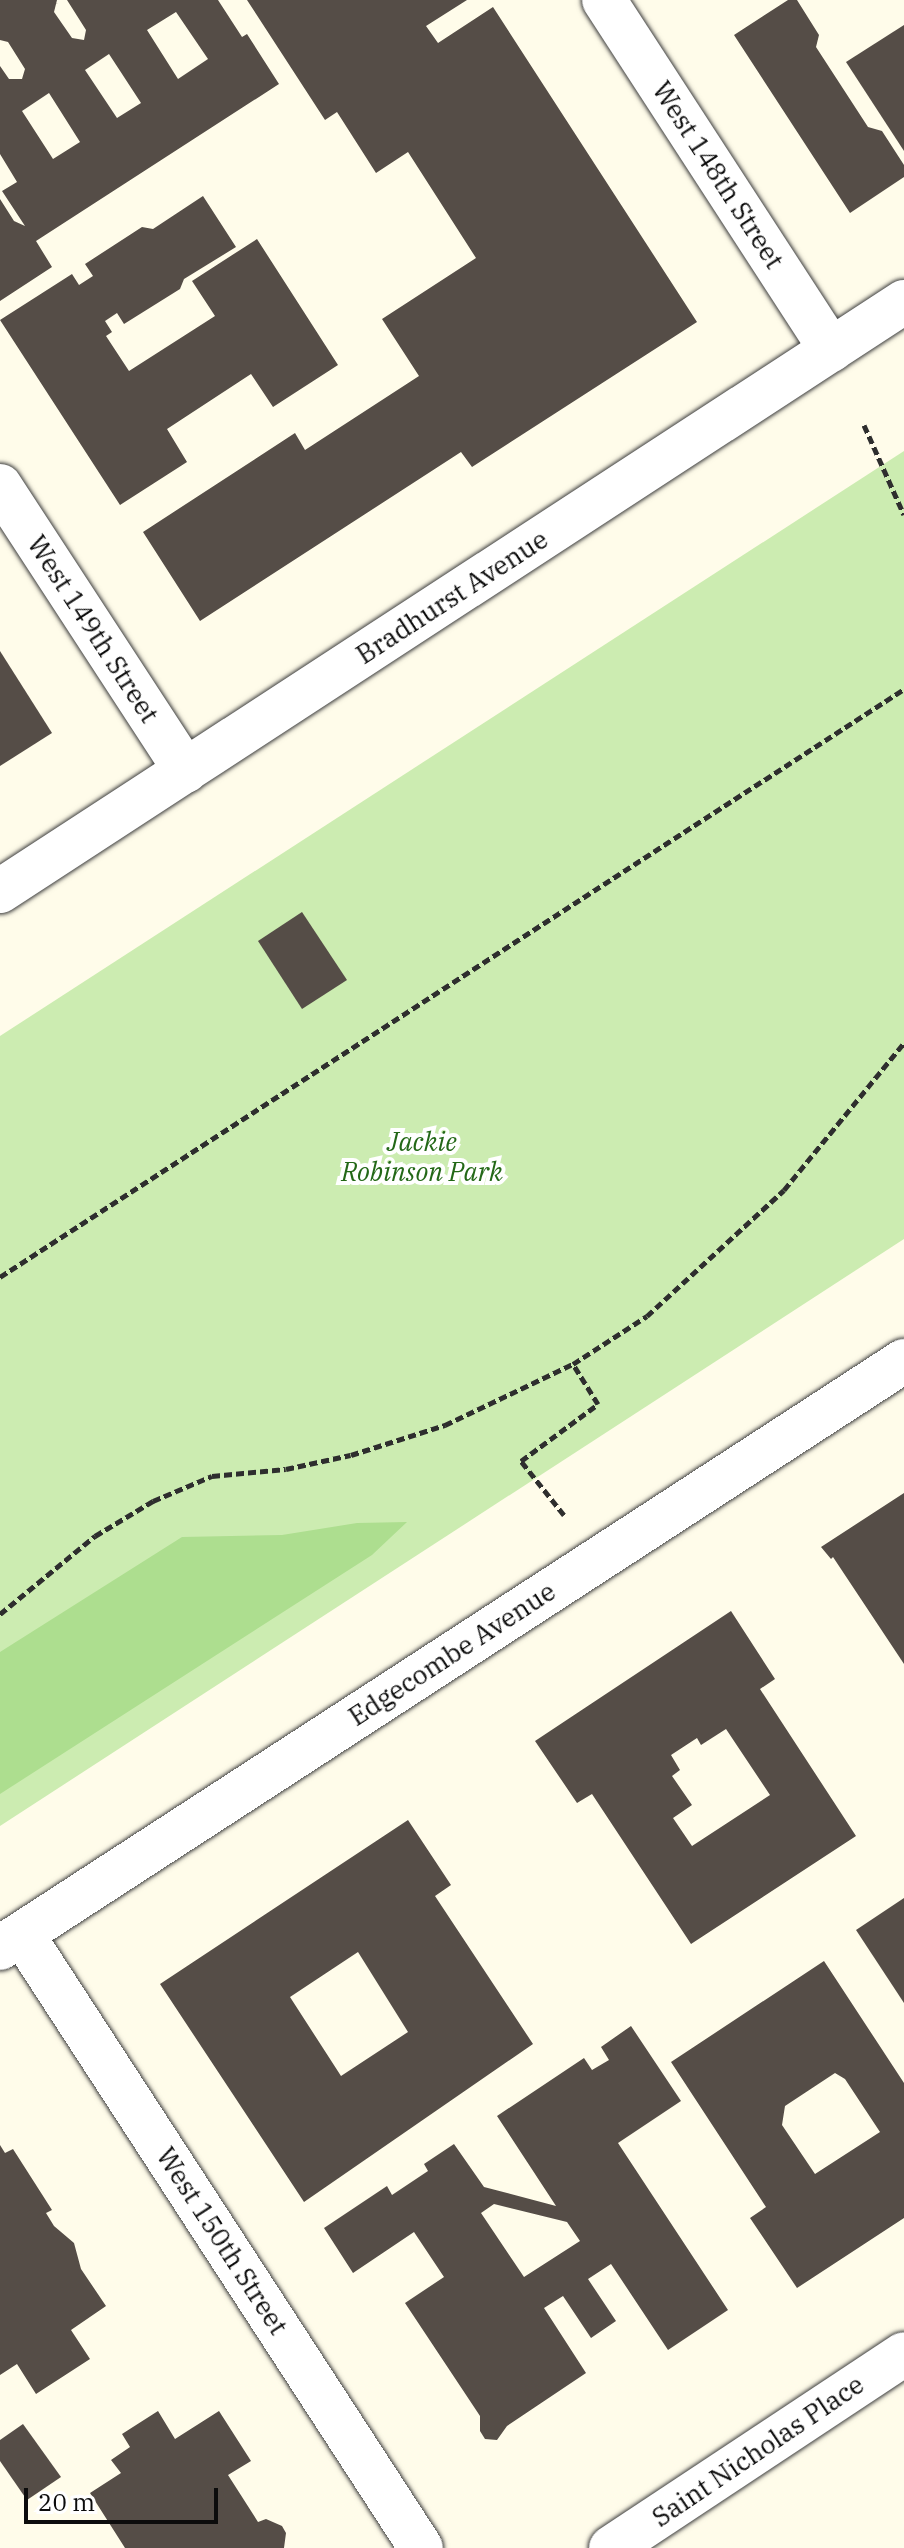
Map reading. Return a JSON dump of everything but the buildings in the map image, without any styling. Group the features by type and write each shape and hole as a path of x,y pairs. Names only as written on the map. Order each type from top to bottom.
{"street":[{"name":"West 148th Street","path":"604,0 831,350"},
{"name":"Bradhurst Avenue","path":"0,891 904,302"},
{"name":"West 149th Street","path":"0,486 186,771"},
{"name":"Edgecombe Avenue","path":"11,1941 904,1361"},
{"name":"West 150th Street","path":"11,1941 421,2548"},
{"name":"Saint Nicholas Place","path":"611,2548 904,2354"}],"path":[{"path":"864,425 904,515"},
{"path":"0,1277 904,689"},
{"path":"0,1614 95,1536 153,1501 212,1476 286,1469 351,1455 445,1425 528,1389 573,1364 647,1316 784,1190 890,1065 904,1043"},
{"path":"573,1364 598,1404 521,1461 598,1559"}],"green space":[{"name":"Jackie Robinson Park","path":"904,451 904,1239 0,1826 0,1036"},
{"path":"407,1522 372,1555 0,1794 0,1652 182,1537 282,1535 357,1523"}]}
